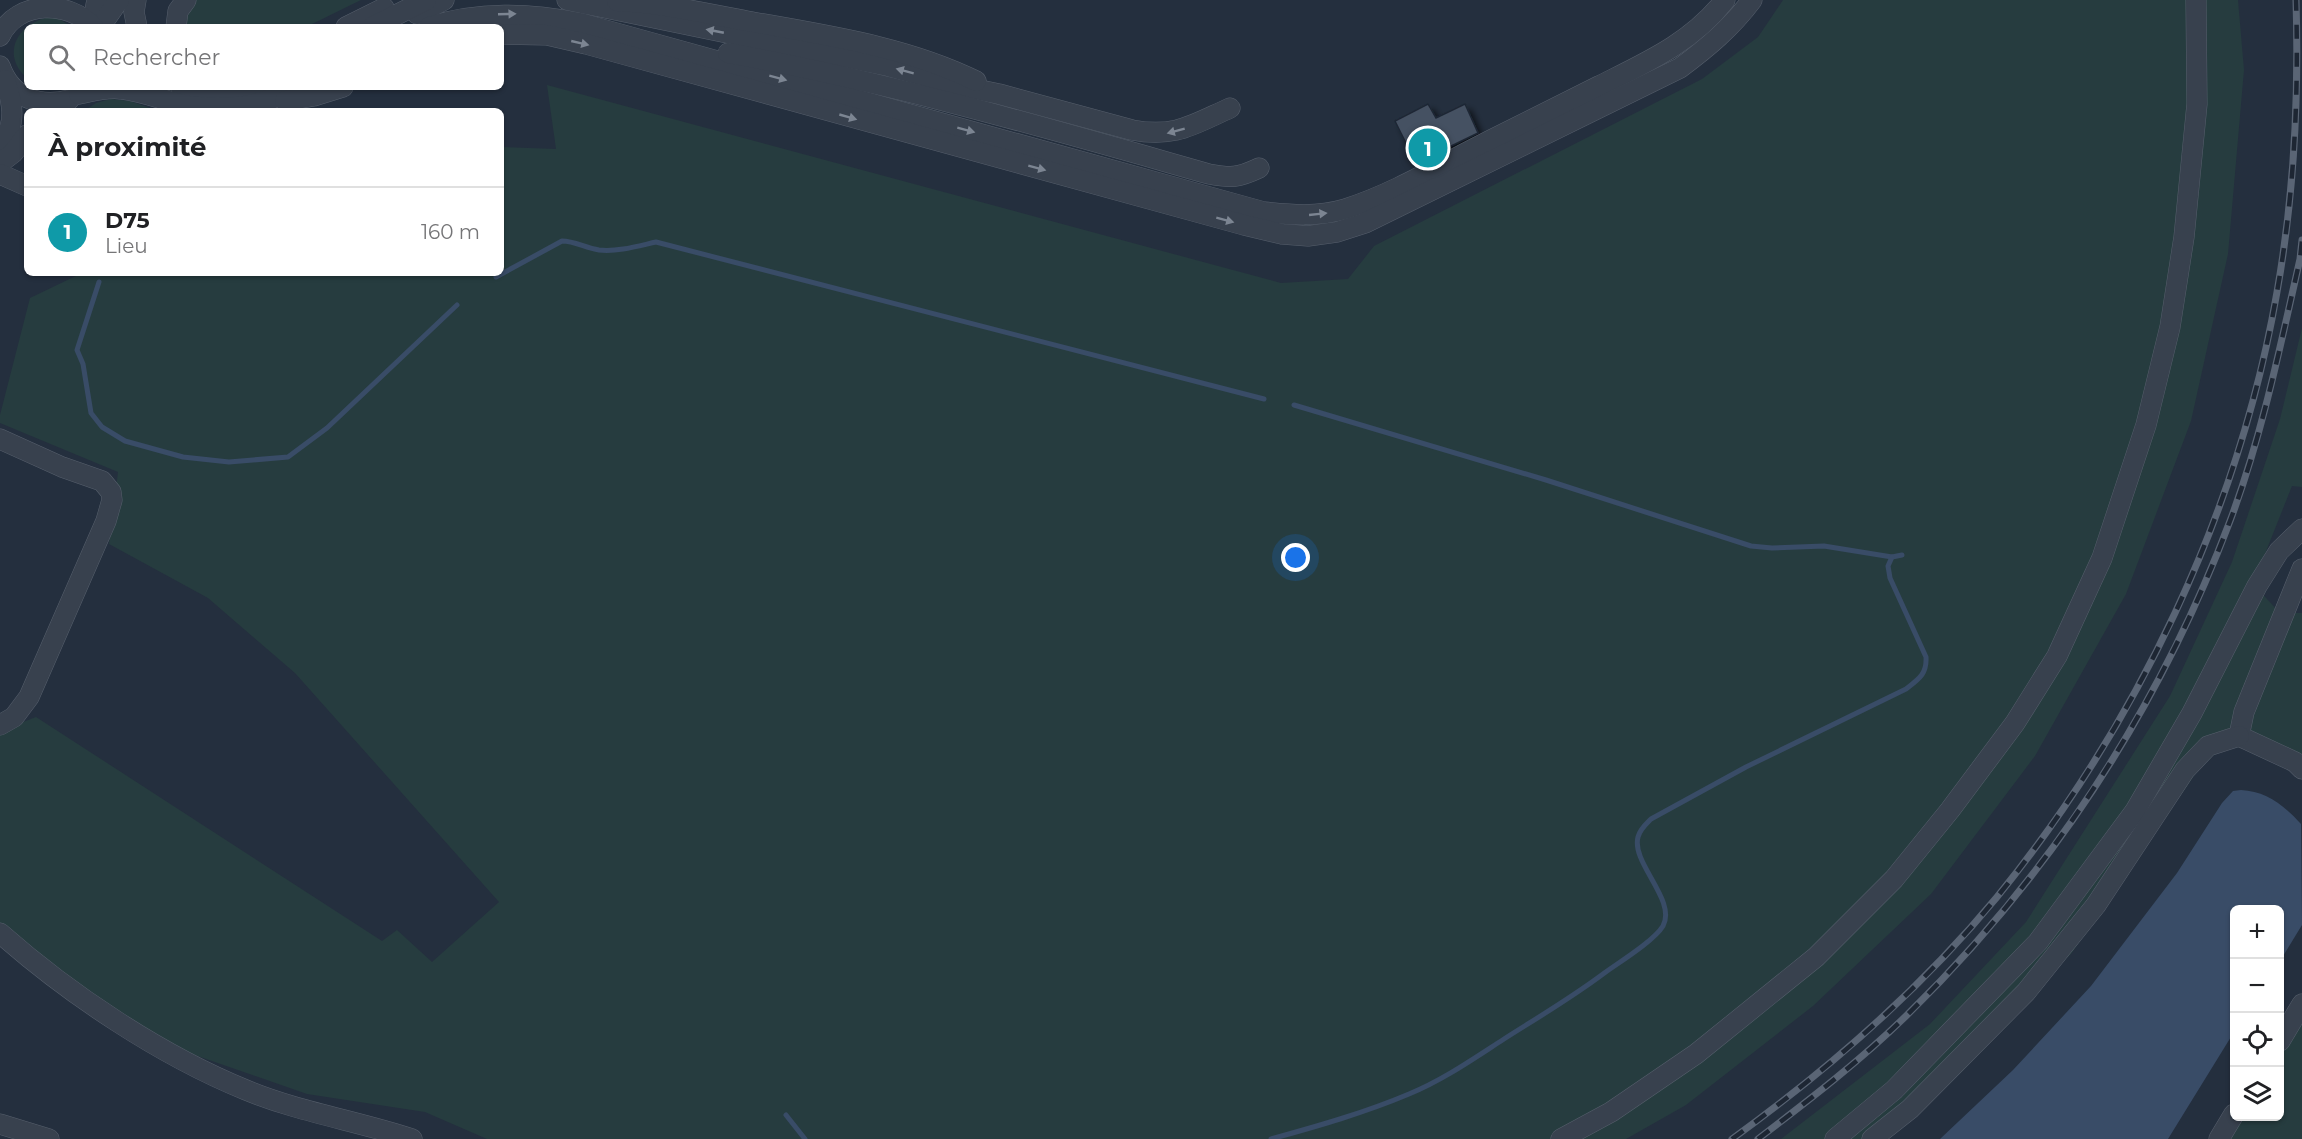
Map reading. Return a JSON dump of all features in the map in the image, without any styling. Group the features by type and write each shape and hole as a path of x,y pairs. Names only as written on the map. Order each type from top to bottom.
{"lane":[{"path":"96,24 94,15 97,0"},
{"path":"99,24 119,0"},
{"path":"136,0 134,12 136,24"},
{"path":"176,24 178,11 186,0"},
{"path":"352,24 400,0"},
{"path":"383,24 427,12 444,0"},
{"path":"400,24 458,0"},
{"path":"567,0 833,54 1151,134 1182,130 1230,108"},
{"path":"604,0 671,5 892,50 950,69 999,94"},
{"path":"427,12 465,18 519,14 580,23 1253,209 1298,215 1322,214 1345,209 1374,198 1667,51 1704,24 1725,0"},
{"path":"504,34 547,35 586,44 1244,225 1282,234 1308,236 1337,232 1393,211 1680,68 1712,45 1739,18 1752,0"},
{"path":"1561,1139 1611,1112 1696,1054 1816,957 1894,879 1950,810 2015,723 2057,656 2103,558 2146,425 2170,327 2184,237 2197,105 2196,0"},
{"path":"0,36 13,15 28,3 61,2 76,8 93,24"},
{"path":"616,33 830,73 1209,174 1232,178 1259,168"},
{"path":"2,72 14,90 26,98 41,103 57,103 78,94 98,90"},
{"path":"0,144 11,122 13,102 2,72"},
{"path":"125,90 188,105 223,108 250,107 314,96 334,90"},
{"path":"179,90 211,94 253,90"},
{"path":"250,107 295,90"},
{"path":"303,108 338,90"},
{"path":"55,108 78,94"},
{"path":"1079,138 1116,157 1155,172 1240,195 1276,213"},
{"path":"0,163 13,153 24,139"},
{"path":"0,174 24,185"},
{"path":"0,439 102,482 111,492 112,500 106,521 29,697 14,717 0,725"},
{"path":"1835,1139 1894,1090 2038,942 2135,811 2192,713 2257,586 2279,550 2302,528"},
{"path":"2239,736 2244,712 2302,569"},
{"path":"1872,1139 1910,1109 2026,992 2096,905 2185,770 2208,746 2239,736 2295,762 2302,769"},
{"path":"0,933 61,982 134,1031 210,1074 288,1104 412,1139"},
{"path":"2284,1034 2302,1004"},
{"path":"2219,1139 2231,1121"},
{"path":"0,1124 49,1139"}],"green space":[{"path":"196,0 361,0 312,24 186,24 187,17"},
{"path":"1783,0 2238,0 2244,70 2228,254 2191,421 2126,594 2035,756 1931,894 1813,1006 1686,1105 1626,1139 487,1139 425,1112 307,1094 160,1043 0,926 0,731 36,717 382,941 397,930 432,962 499,902 295,673 208,598 109,544 118,472 0,423 0,415 30,298 76,276 504,276 504,147 556,149 547,85 1281,283 1348,279 1374,246 1702,79 1758,37"},
{"path":"51,17 67,24 32,24"},
{"path":"24,30 24,75 15,59 14,49 16,40"},
{"path":"111,99 130,101 150,108 88,108 96,103"},
{"path":"2302,328 2302,487 2292,486 2253,584 2280,613 2302,613 2302,768 2238,731 2198,770 2071,954 1869,1139 1781,1139 1930,1024 2026,922 2170,696 2232,562 2280,419"},
{"path":"2302,999 2302,1139 2216,1139 2230,1121 2284,1121 2284,1028"}],"water":[{"path":"2233,791 2250,791 2267,796 2301,824 2302,925 2284,954 2284,905 2230,905 2230,1038 2168,1139 1940,1139 2013,1070 2091,986 2177,873 2222,803"}],"building":[{"path":"1428,104 1436,118 1465,104 1478,133 1416,163 1395,121"}],"waterway":[{"path":"504,273 562,241 606,250 656,242 1264,399"},
{"path":"99,282 77,350 83,364 91,413 102,427 125,441 183,457 229,462 288,457 327,428 457,305"},
{"path":"1294,405 1546,480 1751,546 1772,548 1824,546 1892,557 1902,555"},
{"path":"1271,1139 1375,1107 1434,1082 1566,1000 1652,938 1663,926 1666,916 1664,905 1638,847 1639,834 1651,819 1746,767 1906,689 1921,676 1925,668 1926,657 1890,578 1888,566 1892,557"},
{"path":"786,1115 805,1139"}],"railway":[{"path":"1732,1139 1804,1085 1872,1027 1937,964 1997,897 2048,831 2094,761 2137,688 2175,612 2209,535 2237,455 2260,374 2277,292 2288,220 2294,147 2297,73 2296,0"},
{"path":"1758,1139 1871,1049 1958,962 2007,906 2053,847 2095,786 2134,723 2170,658 2202,591 2230,521 2252,457 2270,391 2300,259 2302,240"}],"place":[{"name":"D75","path":"1428,148"}]}
